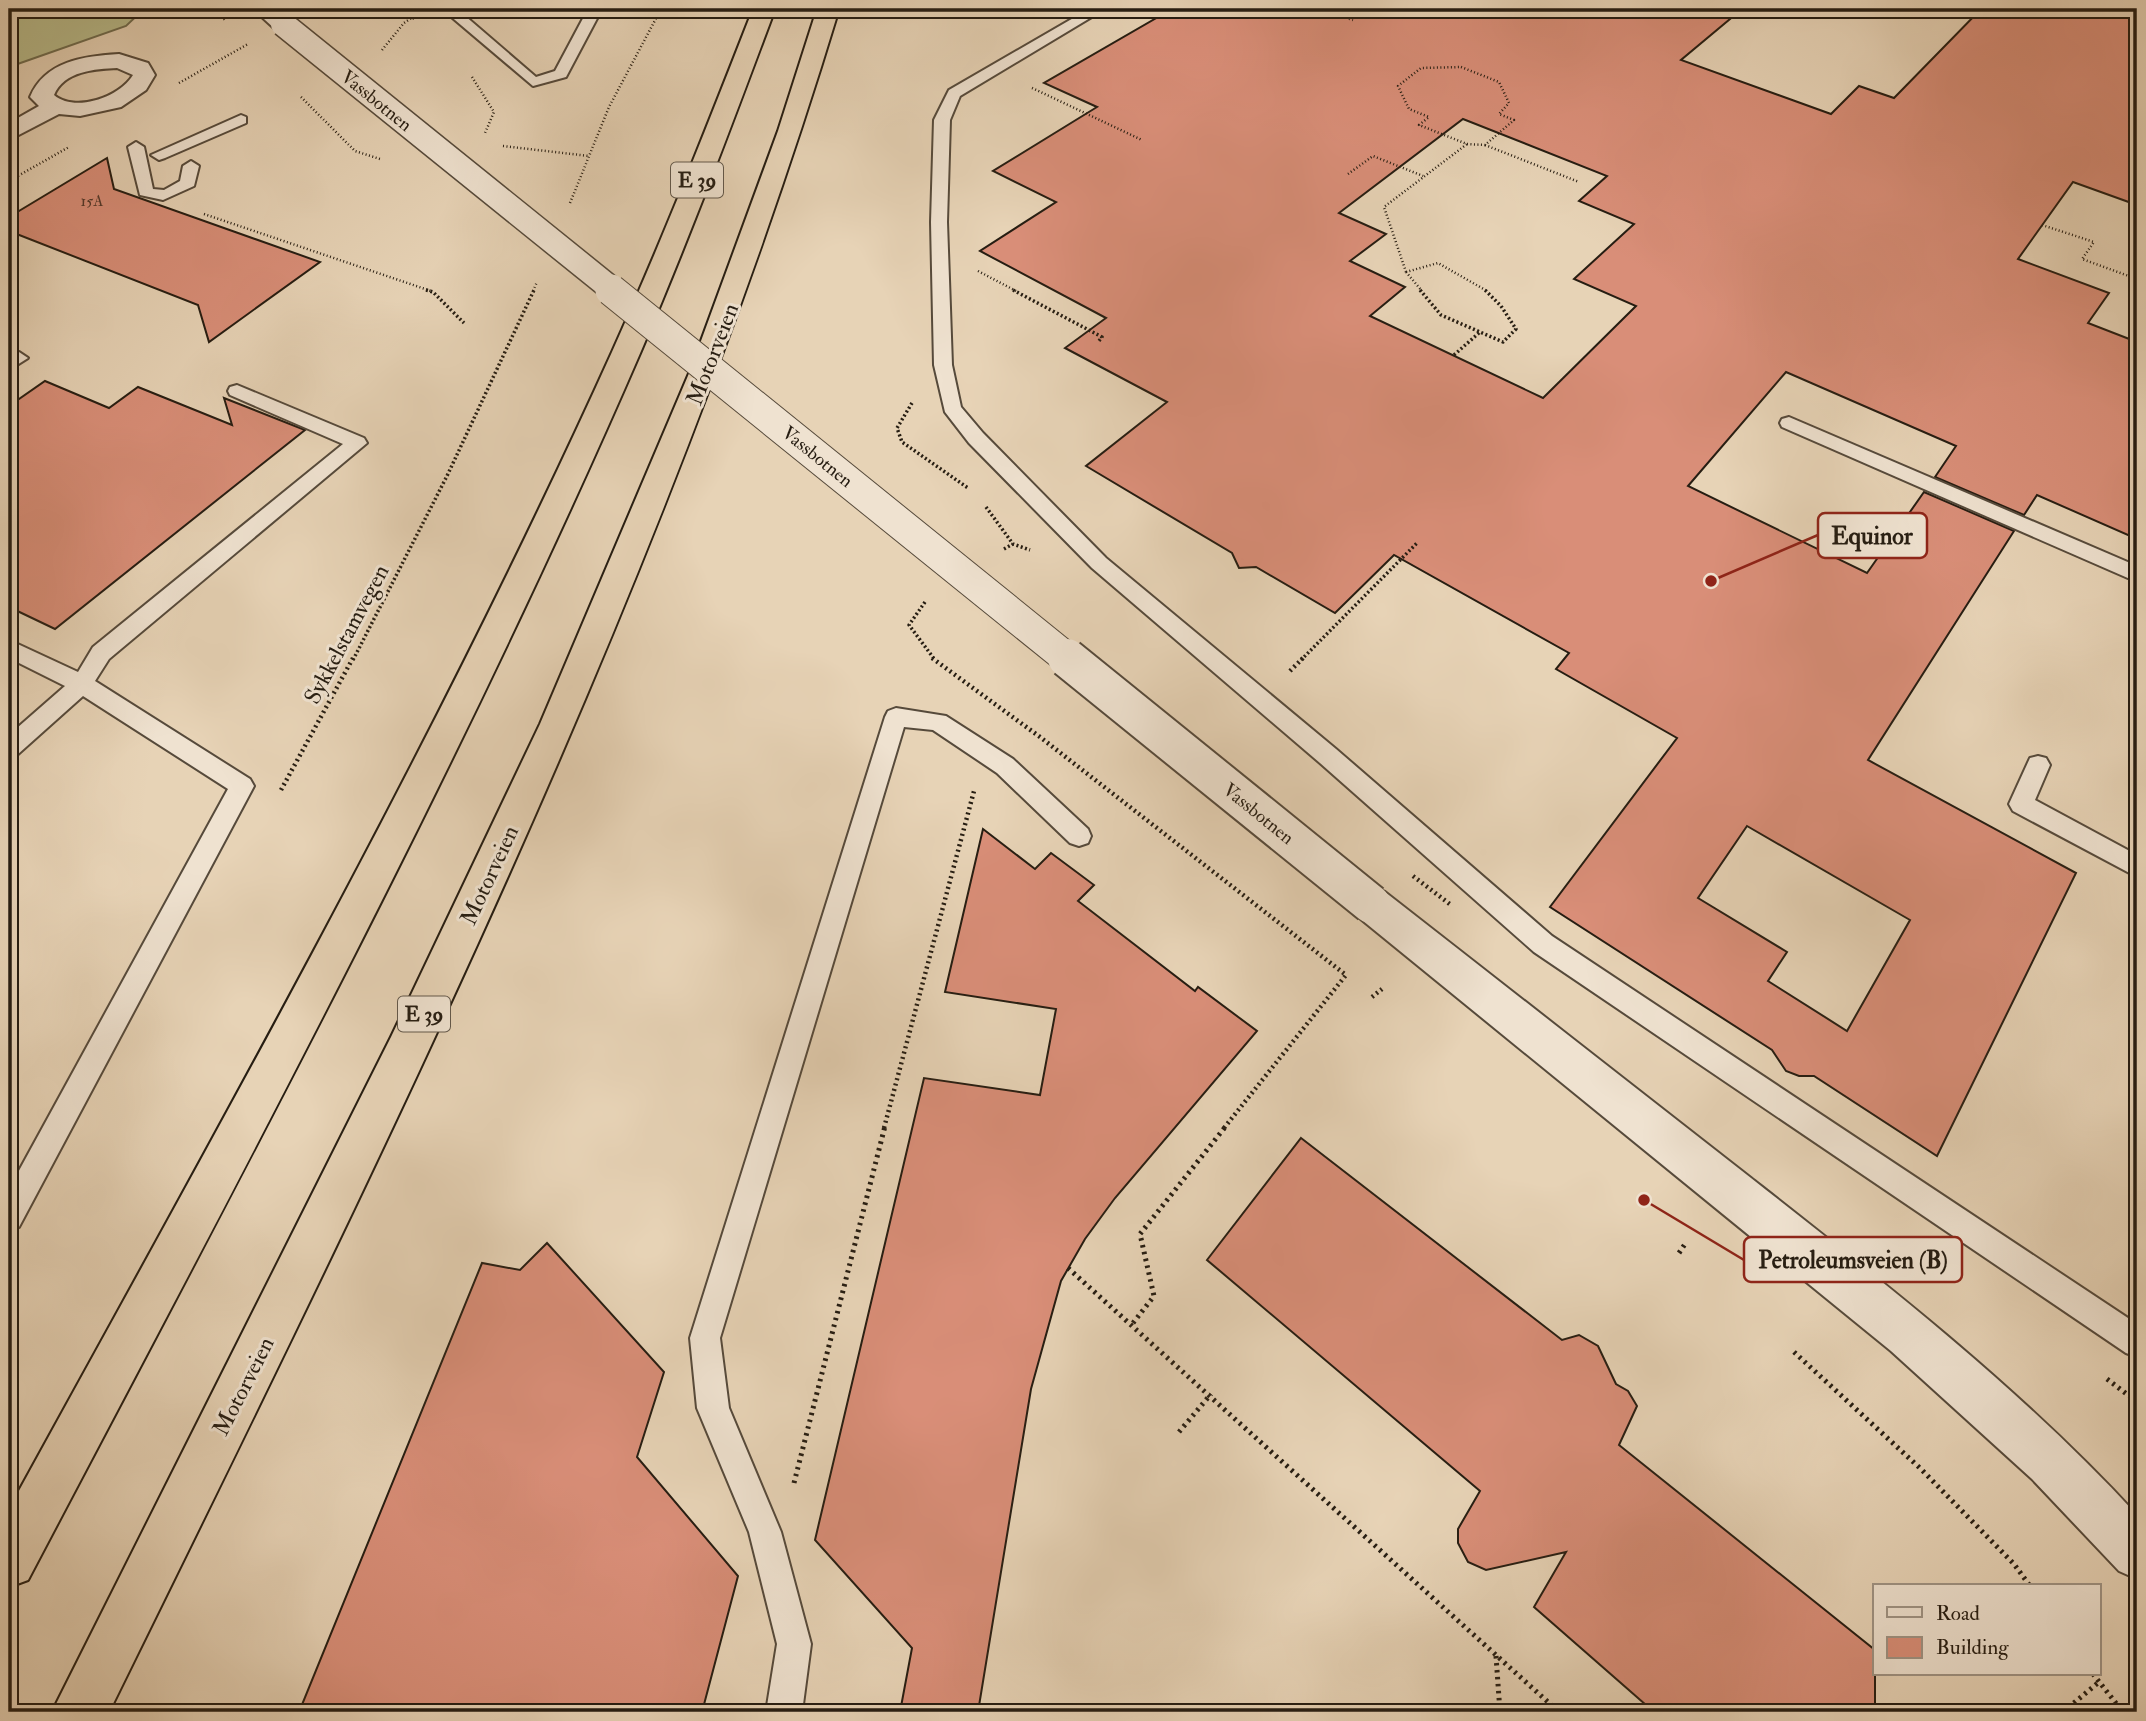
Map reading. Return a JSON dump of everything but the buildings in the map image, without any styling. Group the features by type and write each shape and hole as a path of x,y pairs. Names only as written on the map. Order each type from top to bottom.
{"highway":[{"name":"E 39","path":"9,1561 262,1090 423,781 627,350 764,9"},
{"name":"Motorveien","path":"80,1712 324,1226 542,762 672,458 733,299 777,176 828,9"}],"street":[{"name":"Vassbotnen","path":"274,16 1371,904 1830,1270 1988,1401 2092,1502 2137,1553"},
{"path":"9,133 55,107"}],"lane":[{"path":"449,9 533,82 561,74 596,9"},
{"path":"1098,9 990,69 954,93 942,120 940,250 943,365 952,408 976,438 1099,563 1328,756 1543,944 2137,1342"},
{"path":"159,155 241,120"},
{"path":"136,147 146,192 158,197 174,193 188,183 191,166"},
{"path":"9,748 82,684 101,653 357,443 237,391"},
{"path":"1789,424 2137,574"},
{"path":"9,648 82,684 242,786 9,1217"},
{"path":"784,1712 794,1644 765,1532 713,1408 705,1338 897,717 938,722 1005,766 1079,836"},
{"path":"2038,765 2021,804 2137,867"}],"path":[{"path":"570,205 609,107 661,9"},
{"path":"1318,9 1353,20"},
{"path":"389,42 412,17"},
{"path":"1485,145 1514,120 1499,114 1509,103 1499,82 1461,67 1421,68 1398,86 1409,109 1429,117 1419,125 1467,144 1485,145 1579,182"},
{"path":"990,69 1142,140"},
{"path":"1406,272 1438,263 1481,283 1508,311 1516,329 1503,342 1441,315 1406,272 1384,207 1467,144"},
{"path":"496,145 589,156"},
{"path":"1348,174 1373,156 1424,177"},
{"path":"199,212 433,292 464,323"},
{"path":"2042,225 2094,243 2082,259 2137,279"},
{"path":"940,250 1102,337 1098,342"},
{"name":"Sykkelstamvegen","path":"278,796 385,600 451,468 539,278"},
{"path":"1454,355 1480,332"},
{"path":"1286,674 1417,543"},
{"path":"931,593 909,625 932,658 1040,737 1346,975 1140,1234 1154,1296 1133,1323"},
{"path":"765,1532 794,1483 971,794 1040,737"},
{"path":"1372,997 1382,989"},
{"path":"1679,1253 1685,1244"},
{"path":"1068,1268 1133,1323 1559,1712"},
{"path":"1794,1352 1921,1469 2014,1564 2029,1584"},
{"path":"1179,1432 1211,1394"},
{"path":"1496,1655 1500,1712"},
{"path":"2094,1676 2123,1712"},
{"path":"2063,1712 2099,1682"}],"green space":[{"path":"9,9 144,9 126,26 9,67"}],"waterway":[{"path":"9,12 40,9"},
{"path":"124,9 139,10"}],"place":[{"name":"Equinor","path":"1711,581"},
{"name":"Petroleumsveien (B)","path":"1644,1200"}]}
